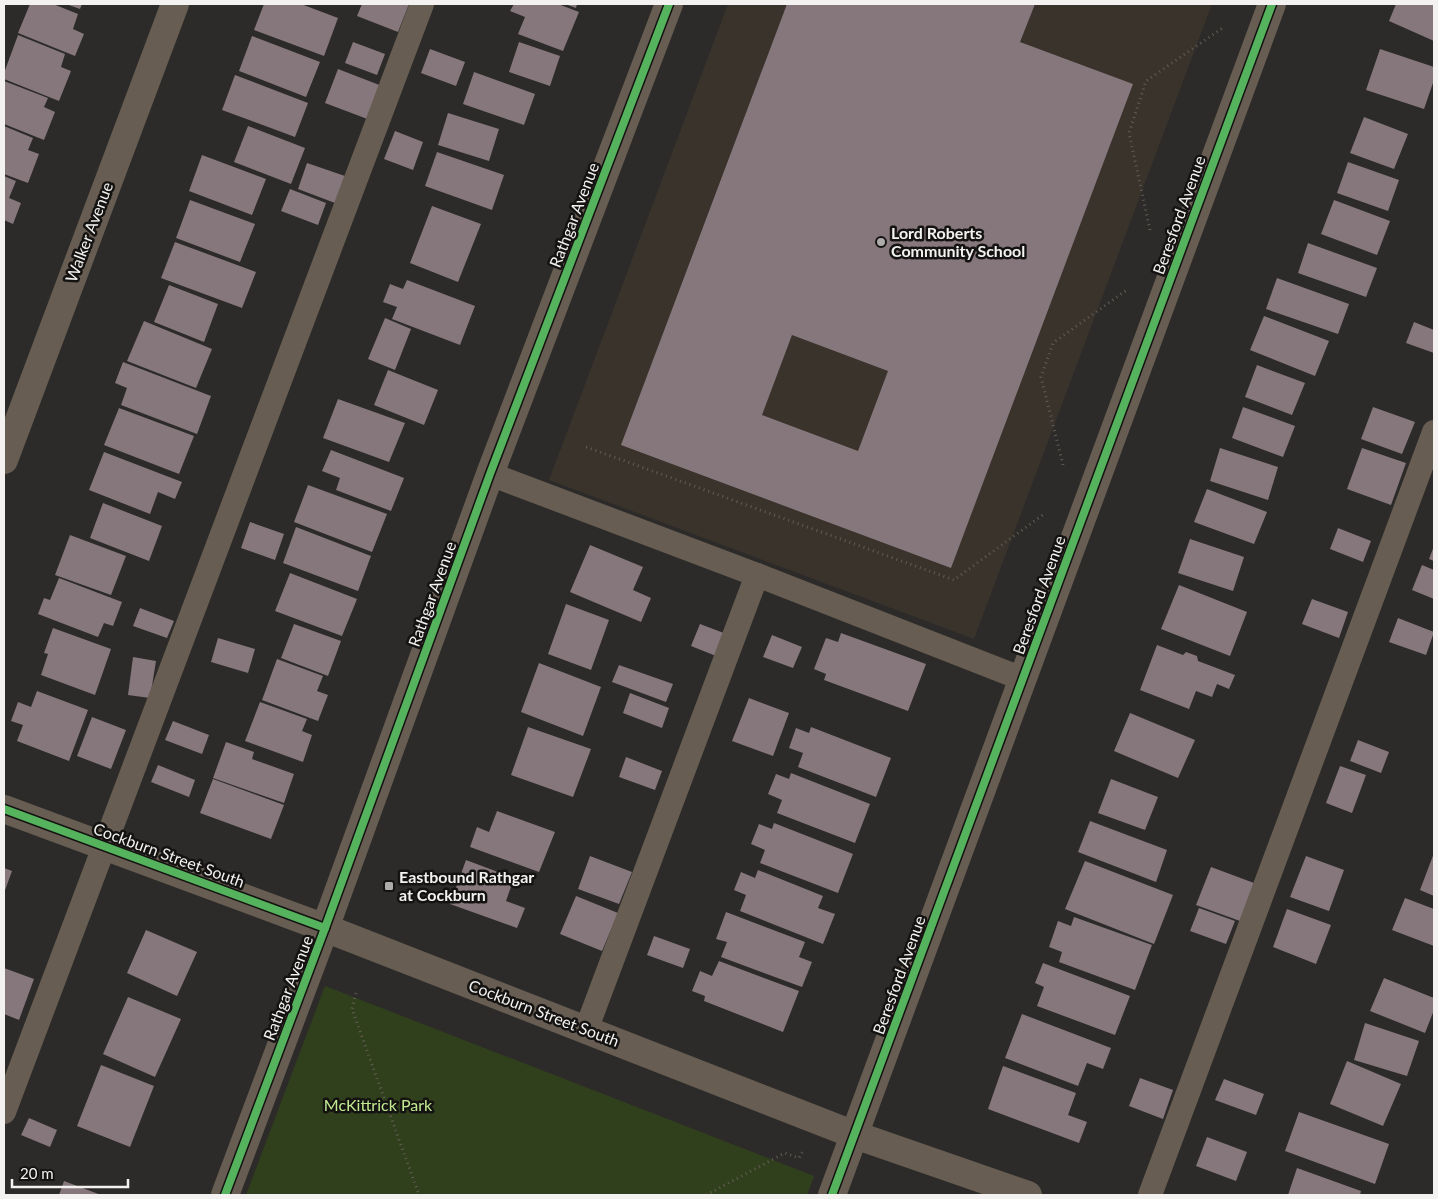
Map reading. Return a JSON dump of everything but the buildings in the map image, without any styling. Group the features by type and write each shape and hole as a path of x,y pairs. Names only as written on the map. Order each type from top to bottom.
{"street":[{"name":"Walker Avenue","path":"4,460 175,4"},
{"name":"Rathgar Avenue","path":"225,1195 325,928 490,474 669,4"},
{"name":"Beresford Avenue","path":"832,1195 1272,4"},
{"name":"Cockburn Street South","path":"4,809 325,928 855,1135 1028,1195"}],"lane":[{"path":"4,1112 422,4"},
{"path":"1150,1195 1434,432"},
{"path":"490,474 757,574 1023,679"},
{"path":"586,1030 757,574"}],"path":[{"path":"1150,230 1129,133 1146,81 1224,27"},
{"path":"1063,465 1041,378 1053,343 1128,289"},
{"path":"586,447 954,580 1044,514"},
{"path":"356,994 352,1009 419,1195"},
{"path":"706,1195 785,1153 799,1158 803,1150"}],"shaded area":[{"name":"Lord Roberts Community School","path":"728,4 1212,4 974,639 549,480"}],"green space":[{"name":"McKittrick Park","path":"325,986 814,1176 807,1195 246,1195"}],"cycle path":[{"path":"225,1195 325,928 490,474 669,4"},
{"path":"832,1195 1272,4"},
{"path":"4,809 325,928"}],"place":[{"name":"Lord Roberts Community School","path":"881,242"},
{"name":"Eastbound Rathgar at Cockburn","path":"389,886"}]}
